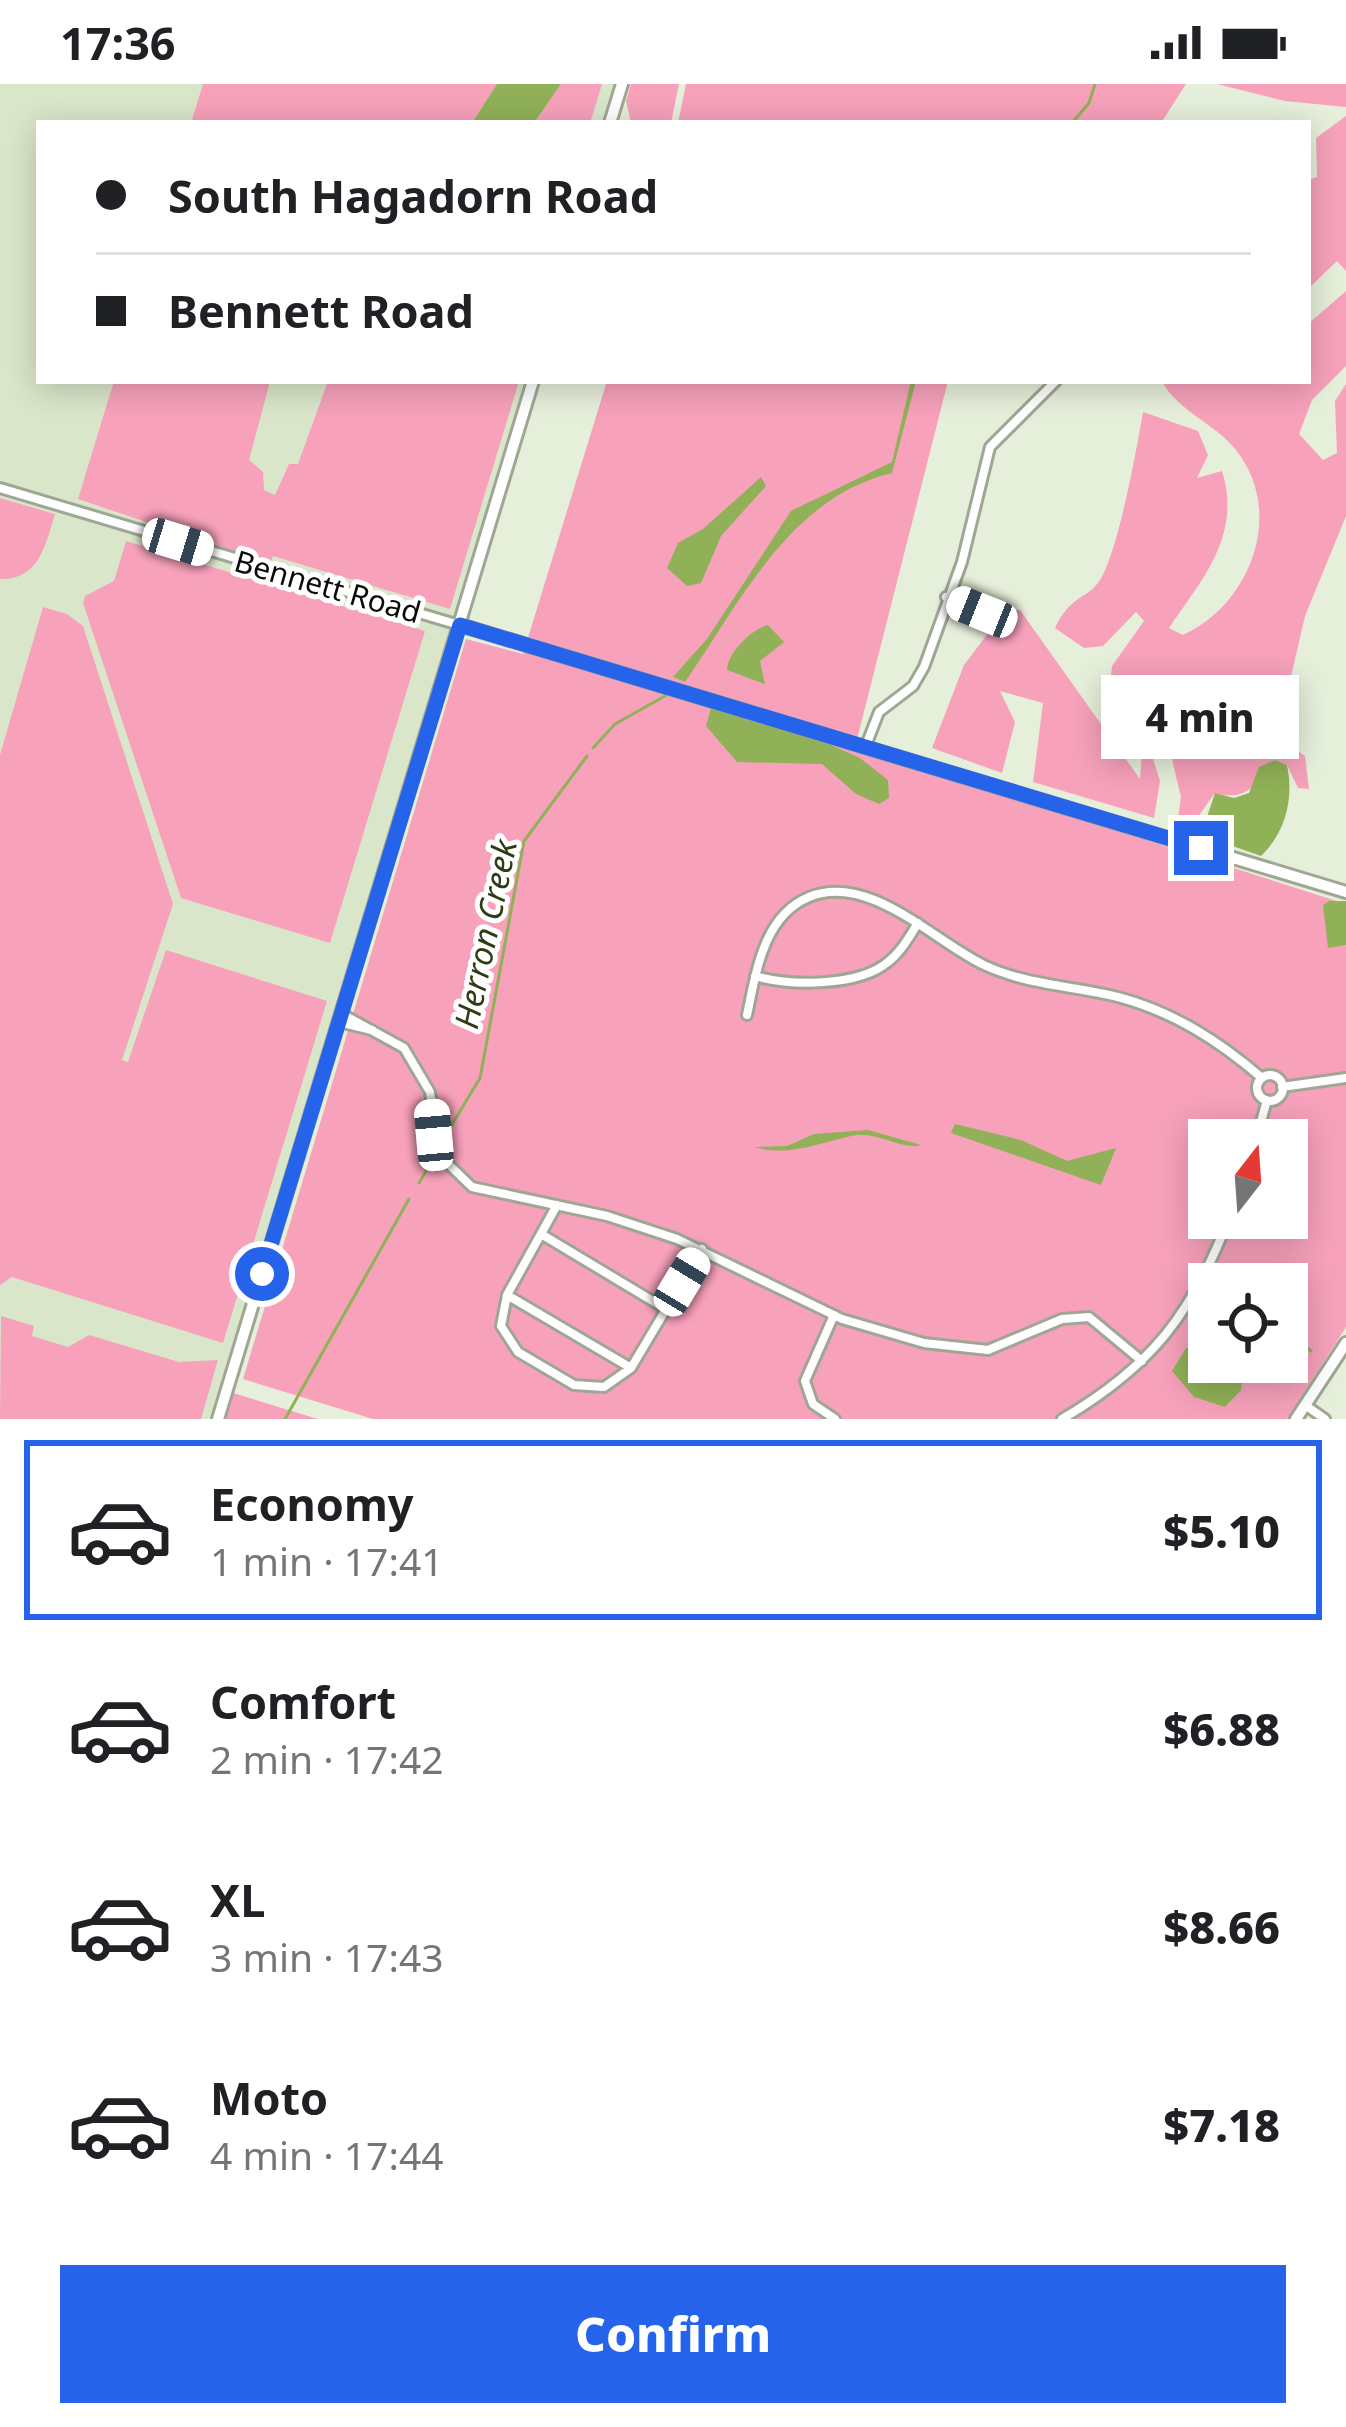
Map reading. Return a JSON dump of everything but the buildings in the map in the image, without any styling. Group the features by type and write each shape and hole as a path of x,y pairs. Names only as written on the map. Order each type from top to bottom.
{"street":[{"path":"611,120 622,84"},
{"path":"218,1419 532,384"},
{"path":"865,748 879,712 913,686 962,562 990,447 1053,384"},
{"name":"Bennett Road","path":"0,488 1346,892"},
{"path":"946,597 982,612"},
{"path":"913,686 920,694"},
{"path":"747,1015 768,937 787,911 810,896 838,893 864,898 917,923 983,965 1160,1010 1204,1033 1262,1078 1276,1077 1282,1087"},
{"path":"755,976 781,984 859,975 886,965 917,923"},
{"path":"340,1018 404,1048 430,1092 440,1156 460,1179 493,1194 557,1205 702,1249 834,1315 924,1343 988,1350 1062,1319 1089,1317 1142,1360"},
{"path":"1262,1078 1257,1089 1267,1100"},
{"path":"1282,1087 1346,1078"},
{"path":"1267,1100 1277,1098 1282,1087"},
{"path":"1262,1119 1267,1100"},
{"path":"557,1205 507,1295 501,1326 518,1352 574,1385 604,1388 631,1368 702,1249"},
{"path":"541,1234 666,1309"},
{"path":"1062,1419 1103,1395 1142,1360 1195,1299 1220,1239"},
{"path":"507,1295 631,1368"},
{"path":"834,1315 805,1382 813,1404 836,1419"},
{"path":"1325,1419 1301,1414 1346,1342"}],"shaded area":[{"path":"0,84 617,84 607,120 36,120 36,384 527,384 214,1419 0,1419"},
{"path":"203,84 497,84 474,120 192,120"},
{"path":"497,84 561,84 536,120 474,120"},
{"path":"561,84 602,84 591,120 536,120"},
{"path":"631,84 679,84 672,120 630,120 626,101"},
{"path":"686,84 1186,84 1163,120 679,120"},
{"path":"1217,84 1346,84 1346,107 1285,101"},
{"path":"1346,116 1346,271 1337,261 1311,286 1311,179 1317,177 1316,138"},
{"path":"1346,291 1346,366 1312,400 1299,434 1323,460 1337,453 1335,401 1346,384 1346,516 1305,616 1277,737 1305,756 1309,789 1298,788 1287,765 1274,760 1243,793 1215,793 1190,828 1177,824 1181,797 1169,747 1150,749 1160,781 1154,818 1033,782 1043,703 1000,691 1015,722 1002,773 932,748 964,665 1005,611 1020,610 1140,779 1142,753 1108,701 1112,666 1144,621 1136,612 1103,646 1084,648 1055,628 1067,609 1095,586 1107,566 1143,412 1198,431 1208,455 1197,478 1222,471 1227,494 1227,516 1216,555 1169,628 1183,635 1227,602 1253,555 1259,528 1251,475 1236,450 1164,384 1311,384 1311,321"},
{"path":"113,384 269,384 249,460 263,472 264,490 275,495 289,464 298,464 327,384 518,384 450,609 273,556 270,564 78,499"},
{"path":"606,384 947,384 855,747 1346,904 1346,1327 1287,1419 373,1419 243,1379 466,639 523,654"},
{"path":"910,384 915,384 892,473 824,504 796,528 748,587 685,682 673,677 707,639 791,511 892,462"},
{"path":"761,477 766,486 721,536 701,583 687,586 667,568 678,543 703,529"},
{"path":"0,498 55,514 38,559 13,578 0,579"},
{"path":"126,541 425,631 330,943 181,898 83,603 85,596 114,581"},
{"path":"43,607 67,614 83,626 173,904 122,1060 128,1062 166,950 327,1001 223,1343 12,1277 0,1285 0,755"},
{"path":"768,625 784,642 760,661 765,684 727,670 741,643"},
{"path":"711,708 824,742 860,758 888,780 889,798 879,804 856,794 822,764 737,762 706,726"},
{"path":"1275,760 1287,765 1288,802 1277,836 1261,856 1201,835 1215,793 1234,798 1249,793 1259,767"},
{"path":"1346,901 1346,945 1328,948 1323,905"},
{"path":"955,1124 1021,1140 1067,1161 1116,1148 1101,1185 951,1133"},
{"path":"868,1130 921,1145 856,1135 793,1150 755,1147 787,1146 814,1134"},
{"path":"1,1316 34,1326 32,1336 68,1347 89,1335 179,1362 218,1360 201,1419 0,1419"},
{"path":"1186,1348 1188,1383 1242,1383 1225,1407 1194,1397 1172,1371"},
{"path":"233,1393 318,1419 226,1419"}],"waterway":[{"name":"Herron Creek","path":"1075,120 1089,103 1095,84"},
{"name":"Herron Creek","path":"593,748 615,724 665,696"},
{"name":"Herron Creek","path":"448,1131 480,1078 524,841 587,756"},
{"name":"Herron Creek","path":"419,1183 432,1161"},
{"name":"Herron Creek","path":"285,1419 409,1199"}],"route":[{"path":"262,1274 460,625 1201,848"}]}
